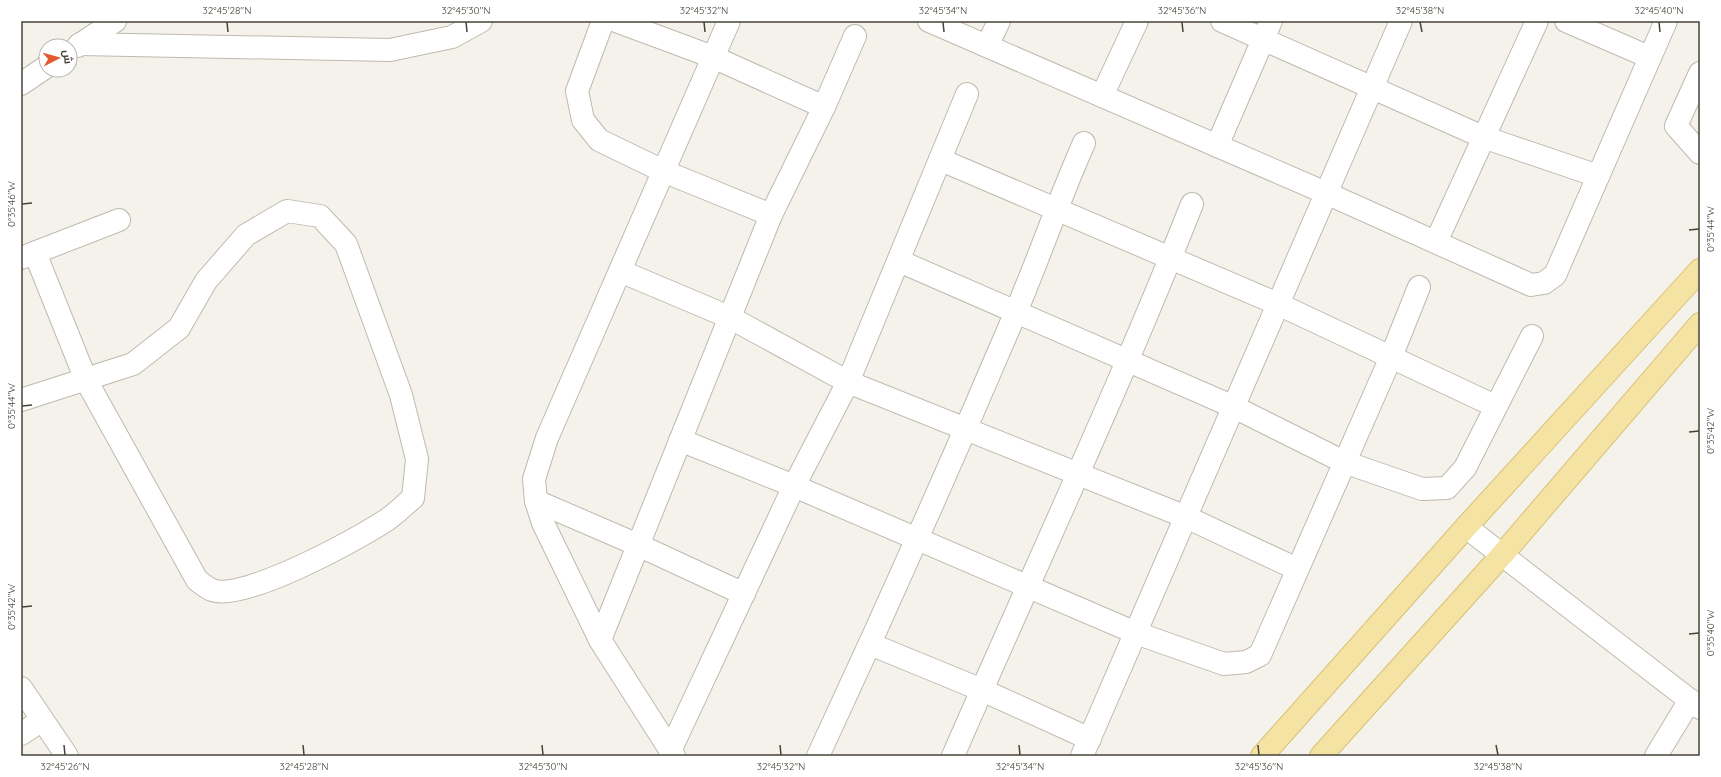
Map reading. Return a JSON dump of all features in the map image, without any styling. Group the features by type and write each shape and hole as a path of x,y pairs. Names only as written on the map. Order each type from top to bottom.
{"main road":[{"path":"1262,756 1466,527 1700,270"},
{"path":"1321,756 1502,555 1700,324"}],"street":[{"path":"78,46 115,21"},
{"path":"78,48 390,50 452,37 481,21"},
{"path":"603,21 577,90 583,120 599,140 663,171 771,215"},
{"path":"616,21 713,57 824,107"},
{"path":"672,753 600,640 543,523 536,501 534,479 546,438 729,21"},
{"path":"929,21 1326,193 1531,285 1544,283 1555,275 1666,21"},
{"path":"987,46 998,21"},
{"path":"1102,96 1137,21"},
{"path":"1222,21 1267,30 1372,87 1483,137 1598,176"},
{"path":"870,644 982,690 1086,747 1401,21"},
{"path":"1436,242 1537,21"},
{"path":"1566,21 1649,57"},
{"path":"1217,146 1267,30"},
{"path":"600,640 771,215 824,107 854,36"},
{"path":"21,84 38,72"},
{"path":"1700,73 1676,126 1700,153"},
{"path":"672,753 794,486 848,382 967,94"},
{"path":"820,755 918,539 1016,312 1055,209 1084,142"},
{"path":"941,160 1278,304 1495,406"},
{"path":"953,756 1027,586 1079,474 1192,204"},
{"path":"21,400 86,380 133,364 179,328 206,281 246,235 287,211 320,216 346,244 401,396 417,459 413,498 386,520 332,552 253,585 230,591 212,590 197,580 86,380 28,256 119,220"},
{"path":"899,261 1234,407 1344,462 1422,489 1447,488 1465,468 1495,406 1532,336"},
{"path":"620,271 729,317 848,382 1186,517 1297,569"},
{"path":"680,440 794,486 1136,633 1224,664 1246,662 1260,655 1391,357 1419,287"},
{"path":"536,501 638,545 744,594"},
{"path":"1466,527 1695,704 1656,756"},
{"path":"21,688 67,756"},
{"path":"21,734 42,720"}]}
